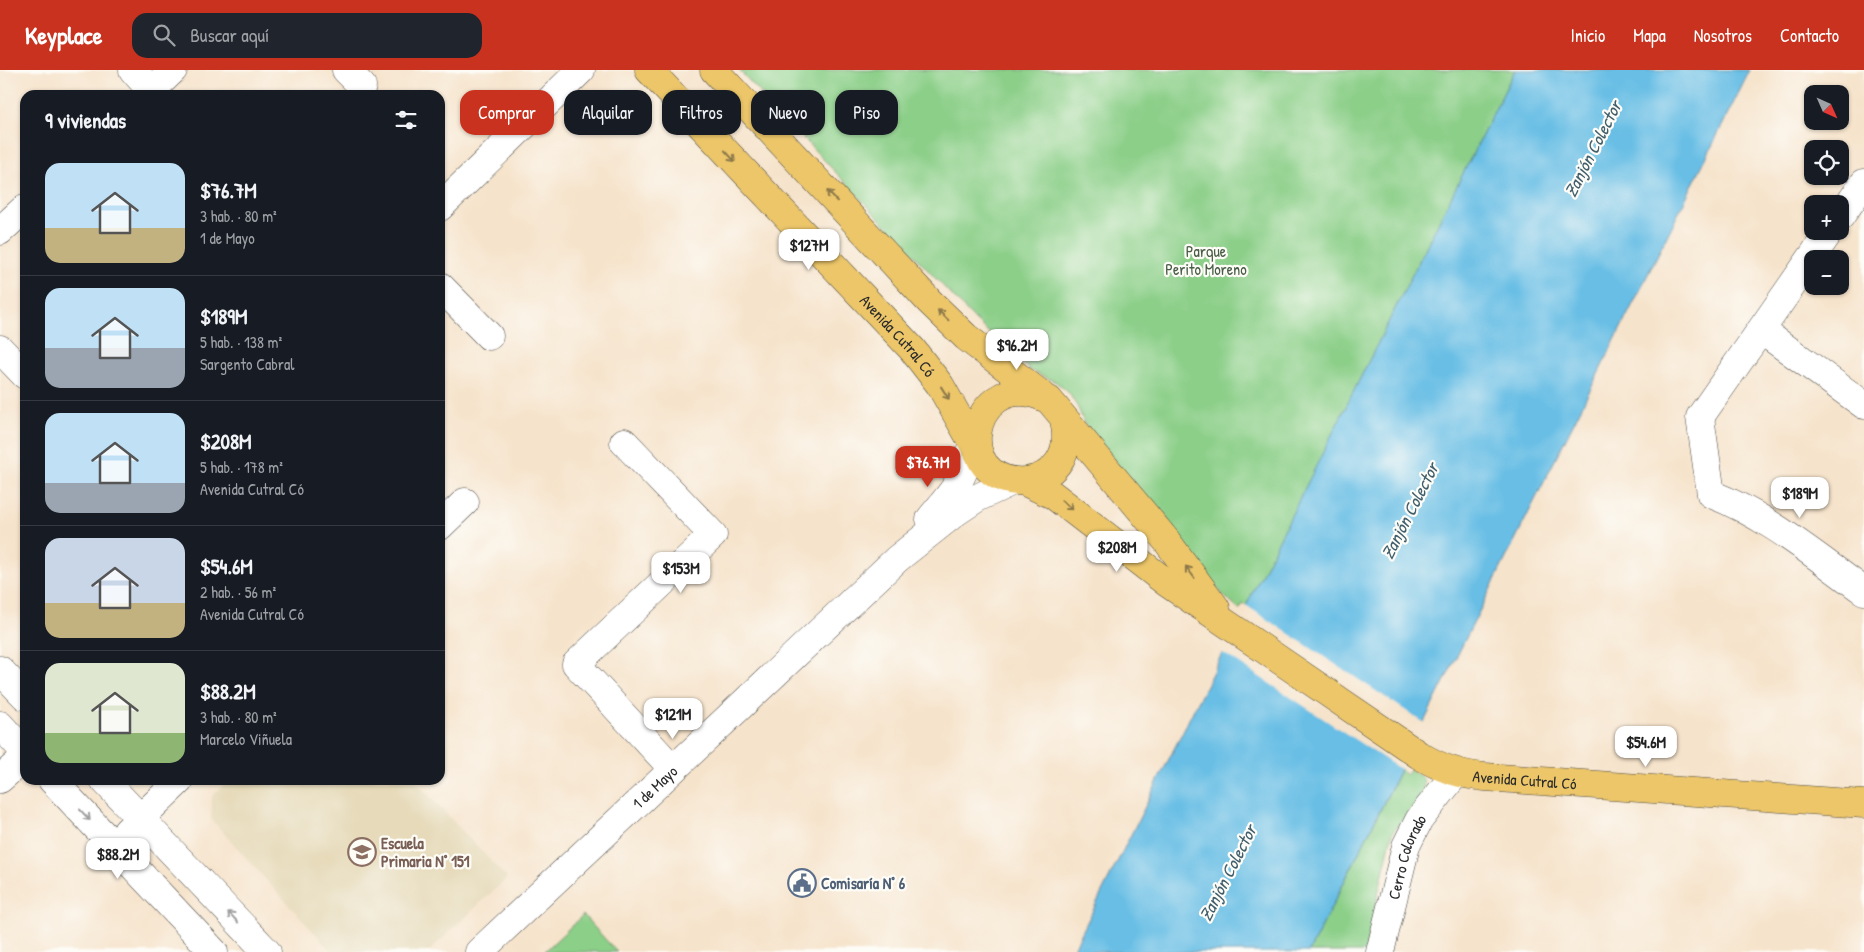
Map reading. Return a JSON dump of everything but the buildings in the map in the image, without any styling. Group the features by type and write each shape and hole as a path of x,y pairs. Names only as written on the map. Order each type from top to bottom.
{"main road":[{"name":"Avenida Cutral Có","path":"649,70 912,349 940,385 978,444 992,471 1002,478 1019,482 1053,495 1141,565 1419,755 1442,768 1456,773 1485,777 1864,804"},
{"name":"Avenida Cutral Có","path":"714,70 929,301 966,337 1056,410"},
{"name":"Avenida Cutral Có","path":"978,444 982,415 990,405 1000,397 1012,392 1025,391 1038,394 1056,410 1166,540 1229,625"},
{"path":"1019,482 1037,480 1056,466 1066,445 1067,433 1056,410"}],"street":[{"path":"132,70 148,90"},
{"path":"155,90 173,70"},
{"path":"445,202 581,70"},
{"path":"1849,204 1864,183"},
{"path":"0,231 20,213"},
{"path":"1824,240 1700,417 1711,494 1759,516 1864,591"},
{"path":"445,291 489,336"},
{"path":"1761,330 1864,405"},
{"path":"1,353 20,370"},
{"path":"624,442 713,535 576,664 673,769"},
{"name":"1 de Mayo","path":"897,558 954,489 978,444"},
{"name":"1 de Mayo","path":"479,952 897,558 977,498 1019,482"},
{"path":"445,521 465,502"},
{"path":"0,670 20,691"},
{"path":"0,725 20,747"},
{"path":"0,779 20,761"},
{"name":"Cerro Colorado","path":"1380,952 1408,839 1427,809 1456,773"},
{"path":"57,785 214,952"},
{"path":"109,785 267,952"},
{"path":"113,844 175,785"}],"shaded area":[{"name":"Escuela Primaria N° 151","path":"224,785 419,785 507,878 428,952 332,952 211,819 212,796"}],"green space":[{"name":"Parque Perito Moreno","path":"739,70 1515,70 1246,606 1243,604 1239,610 1223,595 1084,423 1069,393 1056,382 1030,370 975,320 800,135 825,135 825,90 758,90"},
{"path":"1401,769 1407,774 1410,769 1423,779 1424,785 1418,800 1392,834 1365,952 1309,952"},
{"path":"583,915 617,952 544,952"}],"water":[{"name":"Zanjón Colector","path":"1515,70 1750,70 1309,952 1072,952"}],"pier":[{"path":"1244,604 1426,724 1403,771 1220,651"}],"place":[{"name":"Escuela Primaria N° 151","path":"362,852"},
{"name":"Comisaría N° 6","path":"802,883"}]}
